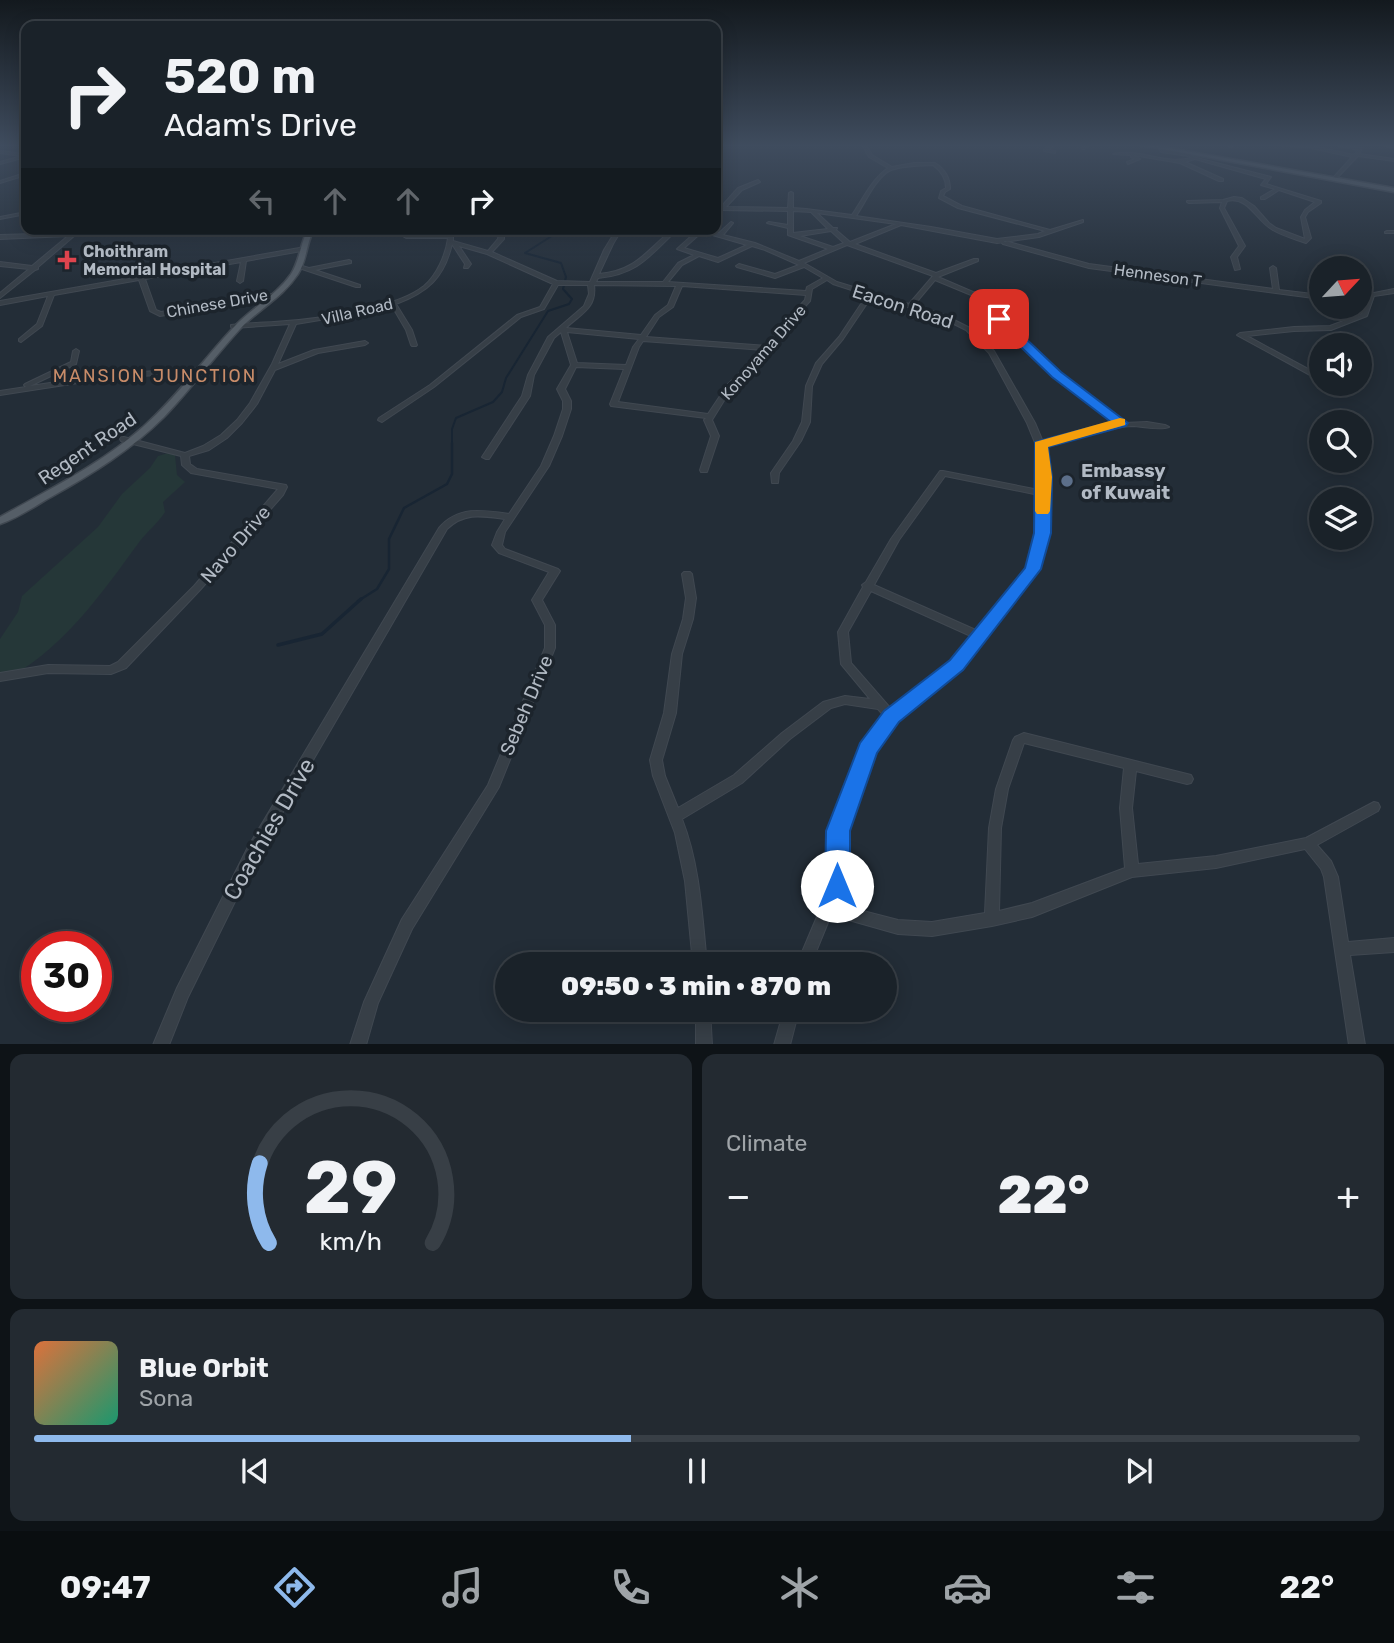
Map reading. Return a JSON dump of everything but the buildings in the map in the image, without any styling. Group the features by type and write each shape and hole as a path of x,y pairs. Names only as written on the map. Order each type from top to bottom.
{"main road":[{"name":"Regent Road","path":"273,293 297,262 306,235"},
{"name":"Regent Road","path":"0,521 100,462 157,418 236,326 273,293 306,270 302,249"},
{"name":"Regent Road","path":"0,514 128,440"}],"street":[{"path":"721,206 735,194"},
{"path":"790,194 790,234 834,249"},
{"path":"854,216 869,194"},
{"path":"942,194 941,197 960,207 1051,232"},
{"path":"1264,198 1271,194"},
{"path":"1189,202 1224,201 1234,198 1245,200 1274,229 1306,241 1307,233 1301,221 1310,206 1319,202 1293,194"},
{"path":"1224,201 1222,208 1242,246 1234,257 1237,269"},
{"path":"721,209 812,211 997,241 1051,232 1081,221"},
{"path":"812,211 849,243 935,276 978,296 1056,375 1121,423"},
{"path":"0,218 21,214"},
{"path":"721,234 731,223"},
{"path":"769,223 790,227"},
{"path":"739,266 775,276 834,249 901,224"},
{"path":"793,235 835,229"},
{"path":"0,296 73,235"},
{"path":"0,237 110,235"},
{"path":"404,235 452,241 489,253 558,283 680,284 808,293"},
{"path":"451,235 452,241 468,264 466,267"},
{"path":"489,253 501,235"},
{"path":"486,457 526,396 528,382 551,337 564,329 587,307 592,283 604,252 616,235"},
{"path":"596,276 625,273 670,235"},
{"path":"695,235 680,249 720,260 748,240"},
{"name":"Eacon Road","path":"720,235 748,240 802,264 825,279 955,321 987,344 1040,445 1044,494 1042,533 1033,569 981,636 939,681 891,717 867,749 838,831 839,878 809,952"},
{"name":"Villa Road","path":"236,326 293,324 393,303 414,295 430,284 452,241"},
{"name":"Henneson T","path":"997,241 1089,265 1309,296"},
{"path":"0,303 302,249"},
{"path":"664,284 680,264 698,255"},
{"path":"240,281 244,260"},
{"path":"910,306 935,276 976,260"},
{"path":"0,264 36,268"},
{"path":"306,270 349,264"},
{"path":"1273,268 1276,292"},
{"path":"306,270 358,286"},
{"name":"Chinese Drive","path":"141,278 153,311 160,314 273,293"},
{"name":"Konoyama Drive","path":"704,470 714,440 708,425 709,416 730,385 769,348 808,300 809,288 825,279"},
{"path":"382,421 432,386 519,316 542,308 558,283"},
{"path":"680,284 671,306 657,316 643,338 614,404 709,416"},
{"path":"1372,295 1394,291"},
{"path":"1384,292 1394,298"},
{"path":"21,340 40,325 52,294"},
{"path":"775,481 779,466 797,442 806,422 808,386 819,363 835,346 870,294"},
{"path":"393,303 409,330 414,345"},
{"path":"1309,372 1240,335 1336,327 1355,319"},
{"path":"185,455 204,449 229,432 247,414 273,369 293,324"},
{"path":"564,329 769,348"},
{"path":"564,329 574,365 628,367"},
{"path":"273,369 316,351 365,342"},
{"path":"13,390 74,363 76,351"},
{"name":"Sebeh Drive","path":"358,1044 371,1002 407,925 453,848 482,808 550,648 551,632 537,600 555,571 498,548 501,532 545,466 558,436 567,401 561,389 574,365"},
{"path":"0,393 110,376 199,369"},
{"path":"1040,445 1121,423 1165,427"},
{"name":"Navo Drive","path":"0,677 48,669 111,670 122,665 197,589 283,487 194,471 186,465 185,455 128,440"},
{"path":"891,717 851,671 844,657 843,632 895,539 941,474 1044,494"},
{"name":"Coachies Drive","path":"161,1044 182,993 253,851 449,521 458,516 479,513 511,517"},
{"path":"687,574 691,598 688,619 677,654 670,713 656,760 659,776 675,816 696,902 699,952"},
{"path":"867,585 981,636"},
{"path":"675,816 738,779 786,736 827,705 845,700 879,705"},
{"path":"992,919 995,828 1002,789 1019,740 1024,738 1187,779"},
{"path":"1130,766 1126,808 1132,871"},
{"path":"828,908 898,927 932,929 992,919 1031,910 1132,871 1216,862 1308,843 1374,807"},
{"path":"1308,843 1326,865 1331,877 1357,1044"},
{"path":"1342,949 1394,945"},
{"path":"703,1022 704,1044"},
{"path":"782,1044 788,1022"}],"shaded area":[{"path":"178,450 175,455 177,475 185,482 163,502 165,512 162,516 95,601 61,639 22,670 0,682 0,639 18,612 22,596 98,527 122,494 150,468 158,456"}],"waterway":[{"path":"361,599 377,589 389,569 389,539 404,508 447,484 452,474 452,429 456,418 493,402 502,392 506,378 548,311 569,304 572,299 563,289 566,277 561,263 525,253 553,235"},
{"path":"278,645 322,634 361,599"}],"slow traffic":[{"path":"1043,511 1044,477 1040,445 1120,422"}],"place":[{"name":"Choithram Memorial Hospital","path":"67,260"},
{"name":"Embassy of Kuwait","path":"1067,481"}],"district":[{"name":"MANSION JUNCTION","path":"155,376"}],"route":[{"path":"837,886 838,831 867,749 891,717 956,665 1033,569 1042,533 1044,477 1040,445 1121,423 1056,375 999,319"}]}
